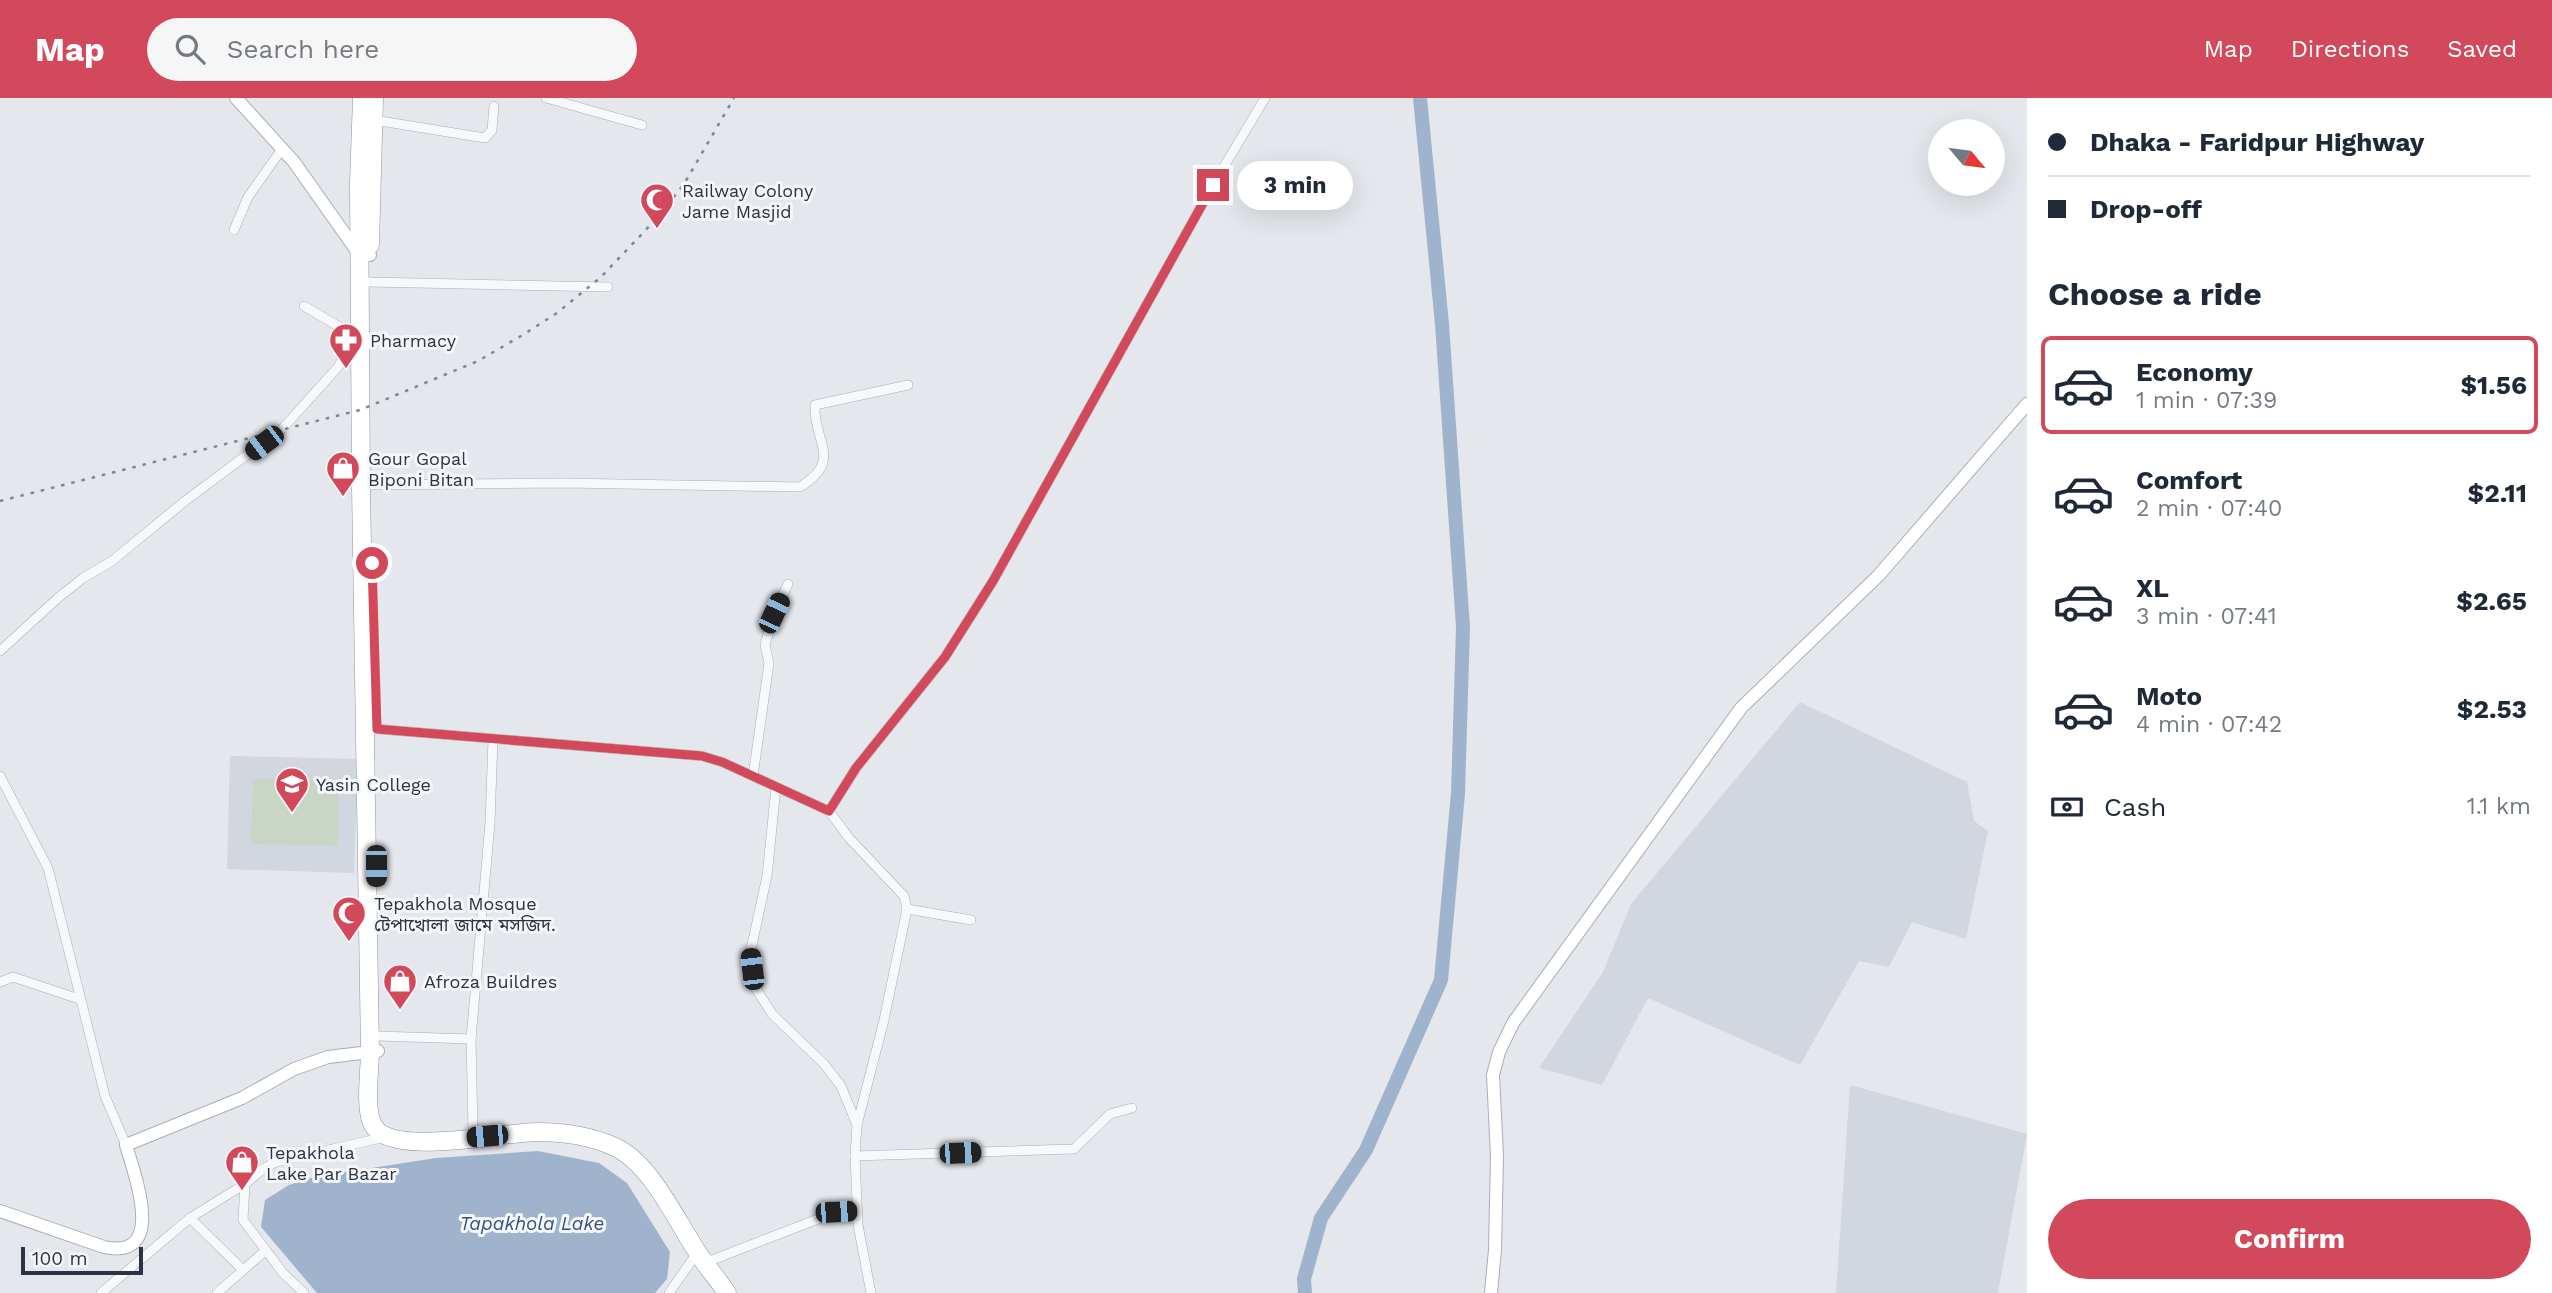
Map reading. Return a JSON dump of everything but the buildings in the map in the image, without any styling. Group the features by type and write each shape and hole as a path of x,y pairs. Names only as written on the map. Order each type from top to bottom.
{"highway":[{"path":"362,98 365,254 369,282 369,642"},
{"path":"374,98 365,254 357,331 369,642 376,1096 380,1121 406,1135 536,1125 573,1131 616,1147 634,1160 651,1179 735,1293"},
{"path":"376,1046 369,1097 372,1124 385,1137 405,1142 426,1142 573,1131"},
{"path":"709,1261 727,1293"}],"street":[{"path":"236,98 282,149 365,254"},
{"path":"546,98 642,125"},
{"path":"829,811 856,768 945,657 993,581 1213,185 1265,98"},
{"path":"374,120 485,138 492,130 494,106"},
{"path":"234,230 248,197 282,149"},
{"path":"369,282 608,287"},
{"path":"0,651 58,597 112,561 283,428 338,366 357,331 304,306"},
{"path":"371,485 565,483 800,487 814,478 822,467 824,457 815,405 908,385"},
{"path":"1491,1293 1495,1250 1497,1156 1493,1075 1499,1052 1514,1023 1741,708 1879,575 2027,404"},
{"path":"753,776 769,663 765,645 774,613 788,583"},
{"path":"371,730 702,756 829,811 849,838 904,896 906,909 884,1020 857,1125 855,1156 858,1210 871,1293"},
{"path":"473,1130 471,1039 490,823 493,739"},
{"path":"0,776 48,869 79,999 106,1096 126,1145 144,1221 132,1243 121,1249 104,1247 0,1211"},
{"path":"776,786 767,876 750,954 755,987 772,1014 824,1065 841,1086 857,1125"},
{"path":"906,909 971,920"},
{"path":"0,982 13,977 79,999"},
{"path":"126,1145 242,1098 294,1069 328,1057 376,1046 471,1039"},
{"path":"855,1156 1074,1149 1110,1114 1132,1108"},
{"path":"101,1293 190,1217 245,1184 264,1167 385,1137"},
{"path":"245,1184 243,1220 265,1251 304,1293"},
{"path":"669,1293 709,1261 836,1212 858,1210"},
{"path":"190,1217 243,1270"},
{"path":"216,1293 265,1251"}],"shaded area":[{"path":"1800,702 1967,782 1974,821 1988,831 1966,939 1912,922 1889,967 1859,961 1800,1065 1648,998 1602,1085 1539,1068 1603,972 1631,904"},
{"name":"Yasin College","path":"230,756 358,759 354,873 227,869"},
{"path":"1850,1085 2027,1134 1998,1293 1836,1293"}],"green space":[{"path":"253,779 339,780 338,846 251,844"}],"water":[{"name":"Tapakhola Lake","path":"538,1151 599,1163 627,1183 670,1252 667,1279 655,1293 317,1293 261,1227 265,1200 289,1185 314,1177 436,1158"}],"waterway":[{"path":"1305,1293 1304,1279 1321,1218 1366,1150 1441,980 1458,793 1463,627 1442,324 1420,98"}],"railway":[{"path":"0,501 360,410 478,361 557,313 601,277 659,216 684,184 734,98"}],"place":[{"name":"Railway Colony Jame Masjid","path":"657,230"},
{"name":"Pharmacy","path":"346,370"},
{"name":"Gour Gopal Biponi Bitan","path":"343,498"},
{"name":"Yasin College","path":"292,814"},
{"name":"Tepakhola Mosque টেপাখোলা জামে মসজিদ.","path":"349,943"},
{"name":"Afroza Buildres","path":"400,1011"},
{"name":"Tepakhola Lake Par Bazar","path":"242,1192"}],"route":[{"path":"372,563 377,729 702,756 722,762 829,811 856,768 945,657 993,581 1213,185"}]}
